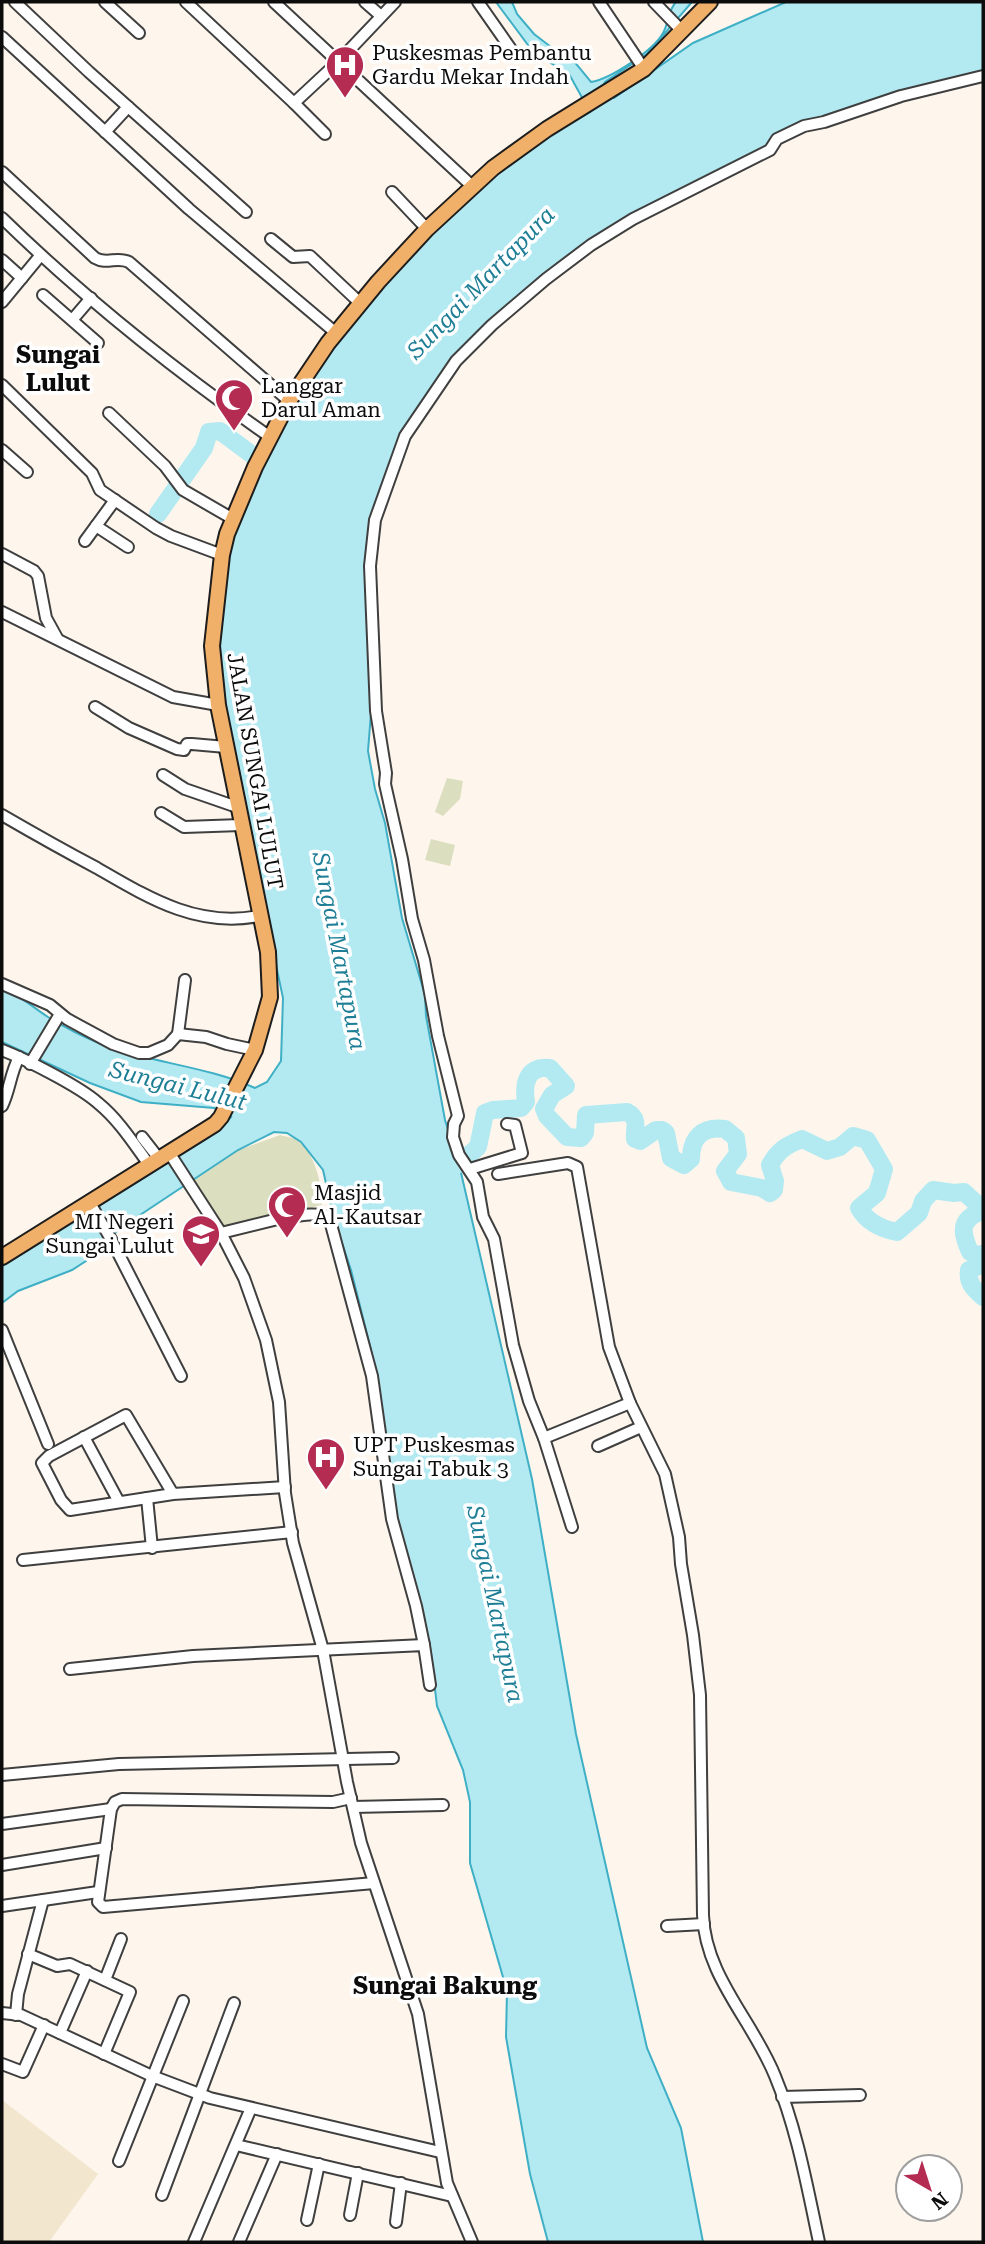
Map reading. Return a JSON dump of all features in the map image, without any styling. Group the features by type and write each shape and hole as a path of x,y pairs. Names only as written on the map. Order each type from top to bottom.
{"main road":[{"name":"JALAN SUNGAI LULUT","path":"163,1159 208,1129 220,1117 255,1050 267,1012 271,984 268,952 218,705 212,646 222,555 233,519 262,452 289,401 336,333 428,229 472,186 512,154 620,84 639,63 710,2"},
{"path":"2,1257 163,1159"}],"street":[{"path":"15,2 246,212"},
{"path":"104,2 138,33"},
{"path":"186,2 325,134"},
{"path":"274,2 472,186"},
{"path":"365,2 381,16"},
{"path":"294,103 338,62 395,2"},
{"path":"478,2 513,52"},
{"path":"599,2 639,63"},
{"path":"654,2 679,28"},
{"path":"2,37 189,209 336,333"},
{"path":"572,1527 513,1345 494,1239 484,1217 477,1182 453,1137 458,1116 438,1036 424,960 412,919 385,784 386,773 376,711 370,566 374,520 405,436 456,362 475,341 546,279 591,245 672,198 770,150 783,135 892,99 983,76"},
{"path":"105,132 128,107"},
{"path":"2,172 95,258 102,262 123,259 129,262 289,401"},
{"path":"392,192 428,229"},
{"path":"2,218 40,256 91,298 210,395 270,437"},
{"path":"271,239 293,257 310,256 360,303"},
{"path":"2,302 40,256"},
{"path":"2,260 22,278"},
{"path":"43,295 98,343"},
{"path":"73,319 91,298"},
{"path":"2,386 92,473 100,490 171,536 222,555"},
{"path":"109,413 165,466 179,486 233,519"},
{"path":"2,450 27,472"},
{"path":"85,541 115,500"},
{"path":"96,526 128,547"},
{"path":"2,554 34,571 38,576 47,618 57,639"},
{"path":"2,612 173,697 218,705"},
{"path":"95,707 129,728 177,749 184,750 187,744 226,747"},
{"path":"163,775 186,789 237,807"},
{"path":"161,813 184,827 241,825"},
{"path":"2,815 128,886 188,914 242,920 259,916"},
{"path":"2,984 50,1004 59,1016 113,1044 139,1053 160,1050 178,1034 185,980"},
{"path":"32,1062 59,1016"},
{"path":"178,1034 206,1037 255,1050"},
{"path":"2,1050 32,1062 98,1103 121,1126 163,1159"},
{"path":"2,1106 19,1057"},
{"path":"466,1163 522,1153 518,1129 512,1123 507,1124"},
{"path":"142,1137 190,1187 221,1233 247,1287 271,1359 279,1402 285,1487 292,1532 323,1650 352,1802 374,1883 418,2014 447,2183 472,2242"},
{"path":"477,1182 508,1175 504,1173 568,1163 577,1167 605,1333 630,1403 655,1450 670,1490 698,1664 704,1924 707,1944 715,1964 775,2075 794,2132 819,2242"},
{"path":"91,1205 181,1376"},
{"path":"221,1233 312,1211"},
{"path":"277,1219 311,1214 329,1217 372,1377 392,1519 416,1606 430,1685"},
{"path":"2,1330 48,1444"},
{"path":"544,1438 630,1403"},
{"path":"173,1494 128,1416 119,1418 44,1459 42,1464 61,1500 70,1510 173,1494 285,1487"},
{"path":"598,1446 642,1427"},
{"path":"84,1437 119,1502"},
{"path":"147,1498 152,1548"},
{"path":"23,1560 292,1532"},
{"path":"70,1669 193,1656 424,1645"},
{"path":"2,1775 119,1764 393,1758"},
{"path":"374,1883 103,1907 98,1902 111,1809 115,1802 122,1799 443,1805"},
{"path":"2,1824 111,1809"},
{"path":"2,1865 106,1848"},
{"path":"2,1906 98,1892"},
{"path":"16,2015 18,1994 43,1900"},
{"path":"667,1926 704,1924"},
{"path":"105,1980 121,1939"},
{"path":"29,1954 57,1966 70,1964 130,1992 104,2054"},
{"path":"60,2032 87,1971"},
{"path":"118,2161 183,2001"},
{"path":"162,2195 234,2004"},
{"path":"2,2013 21,2015 152,2076 199,2094 440,2152"},
{"path":"2,2064 23,2072 44,2025"},
{"path":"782,2097 860,2095"},
{"path":"194,2242 251,2108"},
{"path":"236,2145 452,2196"},
{"path":"239,2242 277,2154"},
{"path":"307,2220 319,2164"},
{"path":"350,2216 358,2173"},
{"path":"396,2222 401,2183"}],"shaded area":[{"path":"2,2100 98,2174 49,2242 2,2242"}],"green space":[{"path":"447,778 463,781 460,799 443,816 435,812"},
{"path":"431,839 455,845 450,866 425,860"},
{"path":"280,1135 295,1139 303,1145 313,1160 321,1188 322,1205 224,1227 191,1179 222,1156"}],"water":[{"name":"Sungai Martapura","path":"496,2 512,2 517,14 534,34 573,60 591,82 609,76 641,56 663,33 676,2 692,2 647,54 605,82 603,86 614,98 693,43 786,2 983,2 983,75 816,126 663,200 500,315 404,433 374,515 373,688 368,751 375,789 385,823 402,918 425,995 426,1016 445,1120 459,1164 532,1479 576,1734 647,2048 681,2128 703,2242 548,2242 530,2174 506,2037 507,1991 470,1863 470,1802 463,1770 437,1706 431,1655 396,1520 371,1350 323,1170 301,1142 287,1133 274,1132 238,1150 119,1229 86,1261 72,1270 18,1291 2,1303 2,1266 196,1145 221,1128 231,1117 214,1108 141,1102 90,1083 2,1042 2,990 21,998 67,1028 101,1044 255,1088 267,1082 281,1061 283,998 228,738 218,654 220,605 233,535 270,452 320,361 392,270 443,220 526,149 590,112 569,74 544,59 528,45"}],"waterway":[{"path":"158,514 204,448 209,432 220,431 271,469"},
{"path":"447,1168 459,1164 478,1147 485,1113 521,1108 526,1102 525,1088 528,1077 536,1070 550,1068 566,1086 552,1095 544,1109 547,1116 567,1137 581,1138 585,1133 586,1115 627,1112 635,1121 635,1139 640,1141 656,1130 662,1130 666,1133 671,1158 684,1165 691,1159 693,1145 699,1135 710,1129 725,1129 736,1138 738,1154 725,1171 731,1182 762,1188 770,1193 774,1190 775,1181 770,1165 780,1152 792,1143 802,1139 827,1151 840,1147 853,1136 867,1140 884,1169 877,1193 859,1208 866,1217 880,1227 897,1232 919,1213 923,1201 933,1190 964,1192 978,1205 977,1213 965,1225 965,1240 970,1252 983,1254"},
{"path":"983,1264 969,1270 972,1285 983,1297"}],"place":[{"name":"Puskesmas Pembantu Gardu Mekar Indah","path":"345,99"},
{"name":"Langgar Darul Aman","path":"234,432"},
{"name":"Masjid Al-Kautsar","path":"287,1239"},
{"name":"MI Negeri Sungai Lulut","path":"201,1268"},
{"name":"UPT Puskesmas Sungai Tabuk 3","path":"326,1491"}],"district":[{"name":"Sungai Lulut","path":"58,369"},
{"name":"Sungai Bakung","path":"445,1986"}]}
